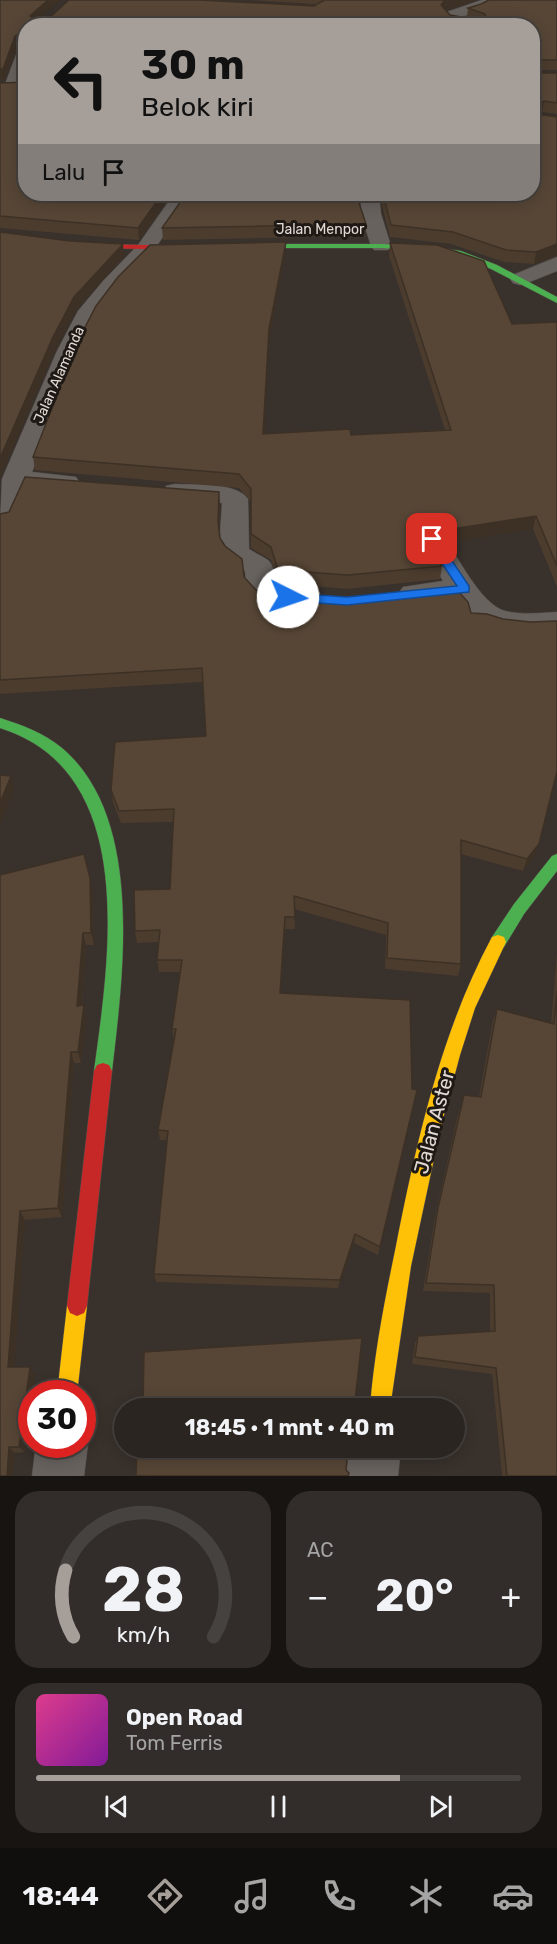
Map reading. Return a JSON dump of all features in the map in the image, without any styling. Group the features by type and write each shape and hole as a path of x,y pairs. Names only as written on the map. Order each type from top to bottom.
{"street":[{"path":"451,18 449,16 474,9 493,0"},
{"path":"12,87 18,70"},
{"name":"Jalan Alamanda","path":"0,518 68,351 86,316 111,284 145,249 178,201"},
{"path":"370,201 371,214 381,246"},
{"path":"0,236 51,243 145,249 210,247"},
{"name":"Jalan Menpor","path":"232,247 381,246 425,248 458,253 520,279 557,300"},
{"path":"520,279 557,263"},
{"path":"15,479 93,485"},
{"path":"149,490 230,496 236,502 235,551 240,557 259,566 262,590 276,596 335,600"},
{"path":"432,539 482,611 496,618 520,622 557,622"},
{"path":"382,597 465,589"},
{"path":"0,723 45,740 70,763 86,785 100,817 109,853 115,910 106,1050 69,1380"},
{"name":"Jalan Aster","path":"381,1398 398,1280 415,1195 438,1102 465,1013 506,927 526,897 555,867"},
{"path":"58,1476 60,1458"},
{"path":"372,1476 374,1458"}],"building":[{"path":"0,0 48,0 30,16 33,18 18,18 18,34 15,36 3,69 0,69"},
{"path":"69,0 199,0 314,6 322,0 448,0 441,5 450,15 467,18 49,18"},
{"path":"489,0 557,0 557,60 540,60 540,18 486,18 485,14 468,8"},
{"path":"540,73 557,73 557,103 544,101 540,103"},
{"path":"18,82 18,201 157,201 138,228 0,216 0,83"},
{"path":"540,114 557,117 557,244 536,252 506,250 453,232 391,225 385,201 540,201"},
{"path":"181,201 359,201 366,224 162,228"},
{"path":"0,232 70,241 123,244 74,297 53,337 0,458"},
{"path":"286,242 269,329 263,434 350,429 351,435 451,430 390,243 437,245 484,261 512,324 557,322 557,566 536,516 452,529 445,518 433,515 423,518 418,527 442,566 348,575 278,570 271,547 251,534 251,489 239,474 33,457 79,339 96,306 118,277 150,245"},
{"path":"25,477 219,492 220,538 225,546 242,559 244,577 256,590 348,600 456,589 468,602 471,613 530,622 557,621 557,771 539,844 527,859 461,840 461,964 387,958 388,923 294,896 295,917 285,917 280,993 410,1000 412,1089 417,1090 380,1247 355,1234 340,1280 154,1274 168,1131 158,1130 176,1029 172,1029 182,960 157,960 160,930 135,931 134,890 170,889 174,809 119,811 111,790 115,742 206,736 202,668 0,680 0,514 9,512"},
{"path":"0,775 11,776 0,803"},
{"path":"84,854 90,878 91,933 83,933 77,1006 84,1005 78,1052 71,1052 58,1208 20,1211 8,1367 30,1367 28,1380 18,1380 18,1447 9,1447 7,1476 0,1476 0,875"},
{"path":"557,991 557,1476 507,1476 496,1368 415,1357 418,1336 495,1331 494,1285 426,1283 438,1208 464,1095 481,1097 497,1009 554,1024"},
{"path":"362,1338 355,1398 143,1398 144,1352"},
{"path":"137,1458 347,1458 346,1470 349,1473 348,1476 136,1476"}],"traffic: fast":[{"path":"241,246 381,246 436,249 458,253 494,267 557,300"},
{"path":"0,723 34,736 64,758 87,789 103,825 112,865 115,907 112,993 103,1071"},
{"path":"498,942 519,909 557,860"}],"traffic: slow":[{"path":"381,1398 401,1266 432,1126 451,1055 467,1008 498,942"},
{"path":"69,1380 77,1306"}],"traffic: jam":[{"path":"0,236 96,246 193,248"},
{"path":"77,1306 103,1071"}],"route":[{"path":"288,597 347,601 465,589 432,539"}]}
